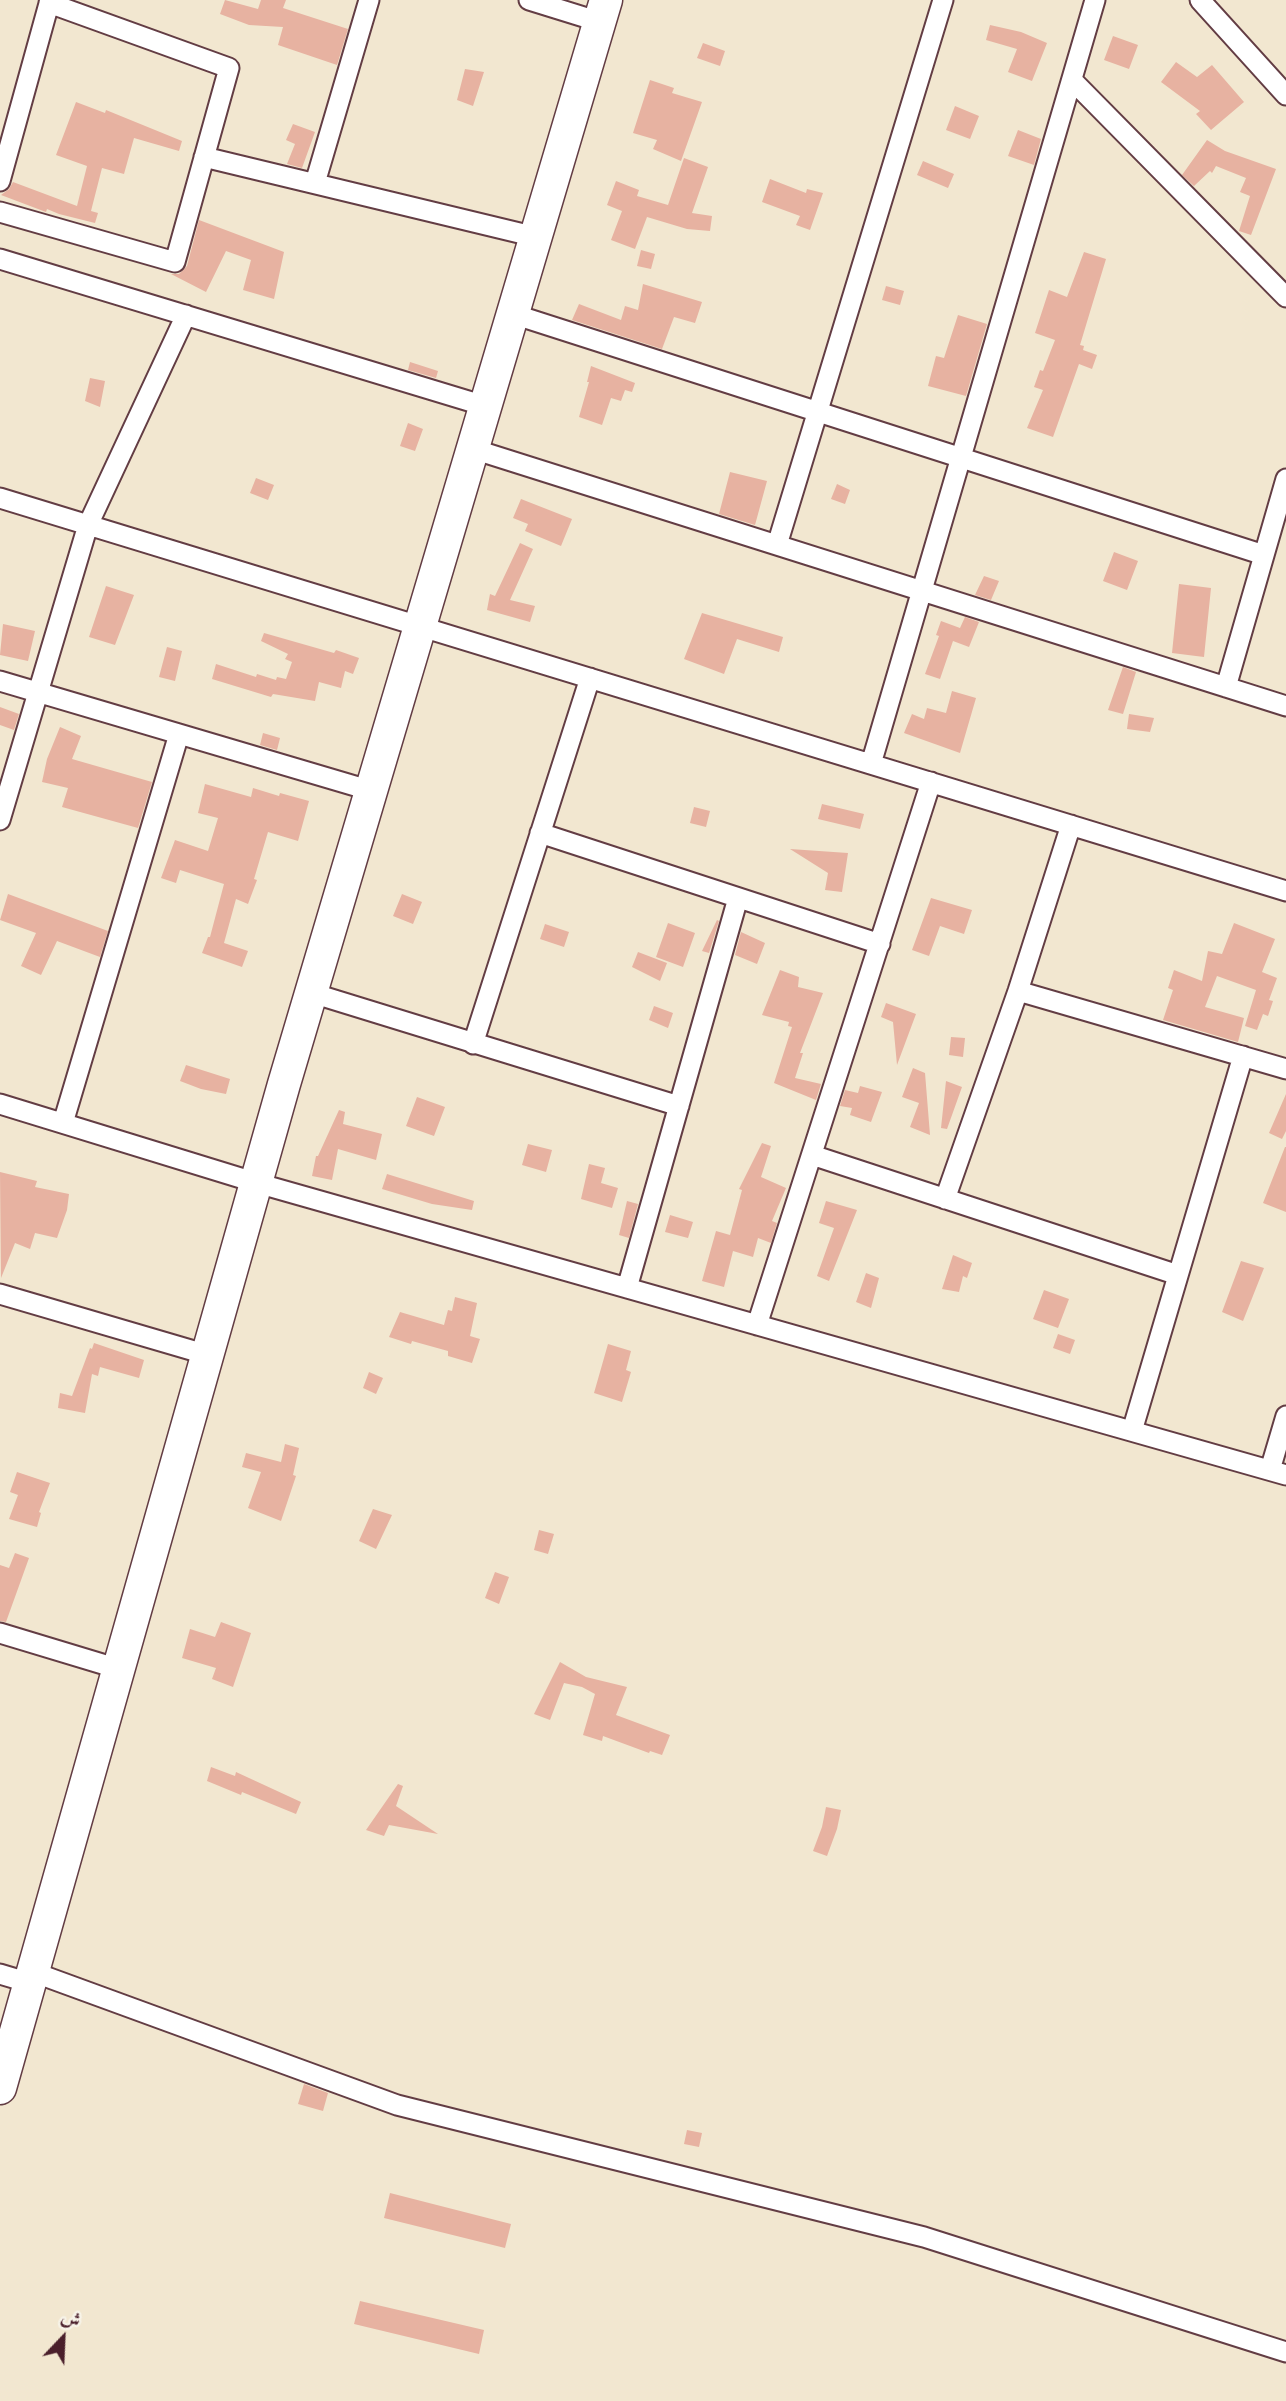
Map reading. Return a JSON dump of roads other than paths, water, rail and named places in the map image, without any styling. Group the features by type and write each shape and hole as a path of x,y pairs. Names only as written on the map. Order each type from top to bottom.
{"main road":[{"path":"0,2088 312,993 603,11"}],"street":[{"path":"315,183 369,0"},
{"path":"529,0 603,11"},
{"path":"777,545 943,0"},
{"path":"871,764 1095,0"},
{"path":"1200,0 1286,95"},
{"path":"0,181 49,2 229,68 175,262 0,212"},
{"path":"1072,80 1286,297"},
{"path":"204,157 536,237"},
{"path":"0,259 485,406"},
{"path":"513,314 1264,555"},
{"path":"0,820 88,525 186,315"},
{"path":"472,449 1286,706"},
{"path":"1226,687 1286,479"},
{"path":"0,498 1286,891"},
{"path":"472,1044 590,678"},
{"path":"0,681 372,791"},
{"path":"63,1123 180,734"},
{"path":"757,1325 932,782"},
{"path":"945,1199 1018,991 1071,825"},
{"path":"540,833 880,944"},
{"path":"627,1288 738,898"},
{"path":"1018,991 1286,1069"},
{"path":"312,993 679,1106"},
{"path":"1132,1431 1243,1056"},
{"path":"0,1104 257,1183 1278,1472 1286,1416"},
{"path":"812,1155 1178,1275"},
{"path":"0,1294 208,1355"},
{"path":"0,1633 119,1669"},
{"path":"0,1974 31,1978 397,2105 924,2237 1286,2352"}]}
